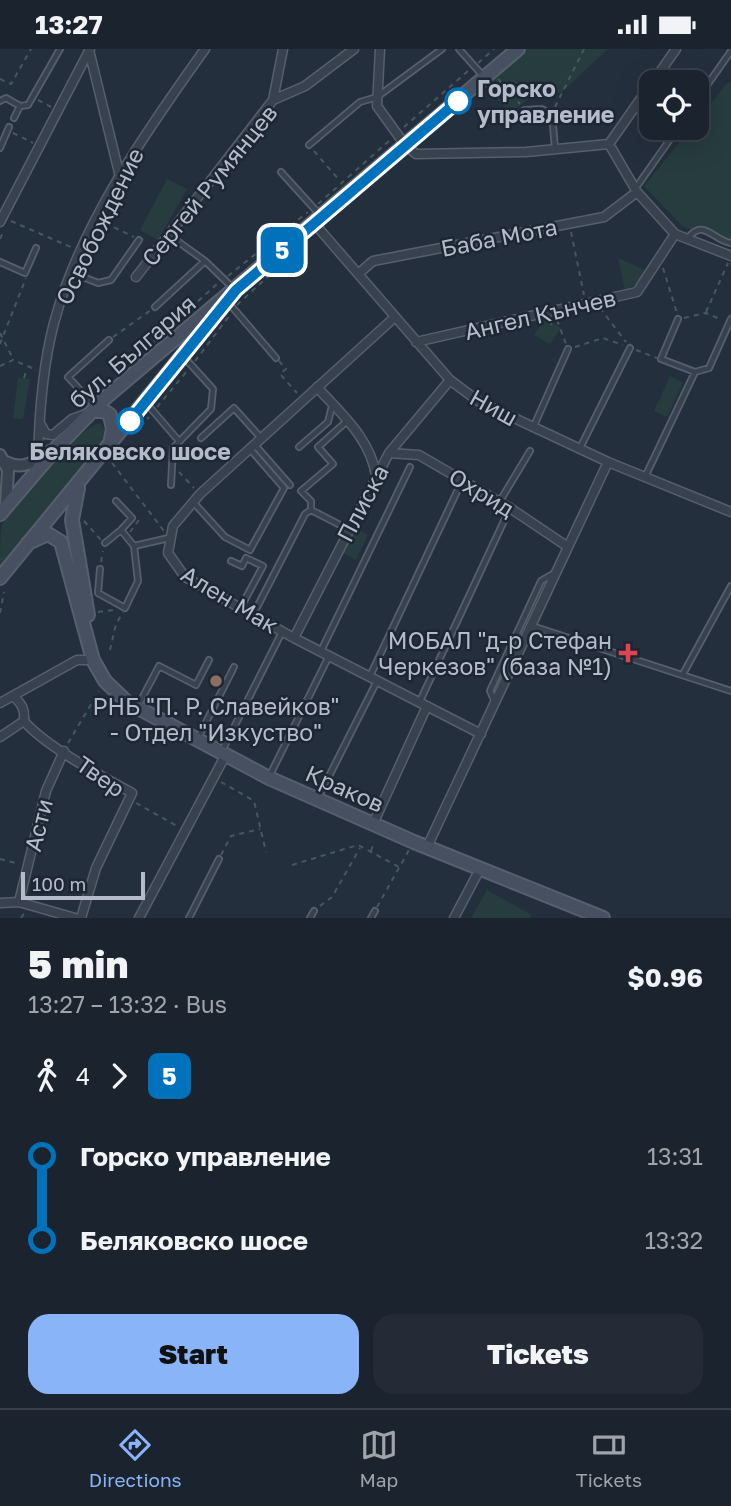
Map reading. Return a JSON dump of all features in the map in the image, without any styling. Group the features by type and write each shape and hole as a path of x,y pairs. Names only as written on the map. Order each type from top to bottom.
{"main road":[{"name":"бул. България","path":"3,510 38,463 94,409 236,290 316,216 518,49"},
{"name":"бул. България","path":"0,578 236,290"},
{"path":"94,409 104,411 113,422 108,447"},
{"name":"Краков","path":"80,482 72,526 88,614 93,660"},
{"name":"Краков","path":"28,543 48,534 61,542 93,660 105,681 137,709 268,778 414,842 603,918"}],"street":[{"path":"90,49 120,177"},
{"path":"1,220 90,49"},
{"name":"Освобождение","path":"38,463 39,422 54,323 73,273 143,136 205,49"},
{"path":"273,100 283,49"},
{"name":"Сергей Румянцев","path":"136,277 273,100 305,86 354,49"},
{"path":"380,49 377,106 405,145 416,154 555,149 609,144 639,101"},
{"path":"661,70 676,49"},
{"path":"609,144 636,190 675,234 731,257"},
{"name":"Баба Мота","path":"358,274 373,261 604,218 636,190"},
{"name":"Ниш","path":"316,216 358,274 416,342 450,380 478,401 608,462 731,512"},
{"name":"Ангел Кънчев","path":"416,342 637,292 675,234"},
{"name":"Ален Мак","path":"395,317 200,493 181,514 169,538 168,553 185,577 294,638 481,734"},
{"name":"Плиска","path":"294,638 389,453 450,380"},
{"path":"317,387 347,421 373,457 376,476"},
{"path":"39,422 46,434 53,435 72,419 94,409"},
{"name":"Охрид","path":"389,453 419,455 499,501 568,547"},
{"path":"3,459 17,466 38,463"},
{"path":"3,459 9,484 3,510"},
{"path":"427,847 608,462"},
{"path":"0,703 78,660 93,660"},
{"name":"Твер","path":"13,696 24,710 24,721 34,733 132,793 96,868 81,918"},
{"path":"373,824 423,704"},
{"path":"0,737 24,721"},
{"name":"Асти","path":"19,902 46,791 64,751"},
{"path":"139,918 214,778 223,754"},
{"path":"454,918 480,869"},
{"path":"0,903 19,902 75,918"},
{"path":"564,903 582,918"}],"lane":[{"path":"0,101 6,98 20,106 28,105 60,49"},
{"path":"309,145 360,102 377,97 442,49"},
{"path":"459,49 474,66 488,75"},
{"path":"709,82 731,51"},
{"path":"13,118 20,106"},
{"path":"525,110 542,109 552,114 555,149"},
{"path":"0,148 9,129"},
{"path":"636,190 670,140"},
{"path":"281,172 316,216"},
{"path":"688,239 695,229 701,228 731,243"},
{"path":"168,235 205,261 236,290"},
{"path":"73,273 97,283 111,280 139,240"},
{"path":"0,262 25,273 36,248"},
{"path":"155,307 205,261"},
{"path":"227,301 276,358"},
{"path":"678,319 661,359 695,372 709,367 730,321"},
{"path":"94,409 68,377 109,340"},
{"path":"580,448 630,348"},
{"path":"533,428 568,349"},
{"path":"171,485 173,448 211,409 213,389 183,356"},
{"path":"645,477 695,372"},
{"path":"145,402 178,440"},
{"path":"299,447 328,422 332,405"},
{"path":"193,501 225,537 250,550 284,488 234,408 201,438"},
{"path":"311,510 310,501 301,491 333,464 318,447 347,421"},
{"path":"255,443 290,485"},
{"path":"499,501 530,451"},
{"path":"268,778 410,467"},
{"path":"317,799 463,480"},
{"path":"105,543 132,518 116,501"},
{"path":"423,704 510,508"},
{"path":"311,510 348,529"},
{"path":"253,615 305,514 311,510"},
{"path":"100,569 99,593 125,608 138,581 134,546 121,530"},
{"path":"134,546 169,538"},
{"path":"231,561 242,566 246,558 263,566 240,608"},
{"path":"495,705 490,691 541,581 556,573"},
{"path":"683,674 731,586"},
{"path":"531,626 731,691"},
{"path":"223,754 282,631"},
{"path":"137,709 159,666 196,685 209,660"},
{"path":"196,741 234,667"},
{"path":"189,918 219,859"},
{"path":"310,918 314,911"},
{"path":"371,918 375,911"}],"path":[{"path":"0,79 11,84 31,49"},
{"path":"137,357 223,278 235,273 316,216 342,183 494,49"},
{"path":"552,114 584,49"},
{"path":"488,75 525,110"},
{"path":"33,97 50,107 52,103 57,111"},
{"path":"9,129 39,146"},
{"path":"309,145 342,183"},
{"path":"1,220 82,252"},
{"path":"102,221 139,240"},
{"path":"570,224 585,303"},
{"path":"660,257 678,319 706,313 730,321"},
{"path":"706,313 731,257"},
{"path":"0,344 26,280 25,273"},
{"path":"595,301 630,348"},
{"path":"109,340 155,307"},
{"path":"553,310 568,349 603,338 661,359"},
{"path":"552,324 560,328"},
{"path":"0,333 13,360 27,368 38,370"},
{"path":"276,358 286,369 280,374 293,389"},
{"path":"0,366 13,360"},
{"path":"24,378 27,368"},
{"path":"112,463 169,538"},
{"path":"172,465 200,493"},
{"path":"127,538 146,508"},
{"path":"73,510 105,543 100,569"},
{"path":"132,518 142,516"},
{"path":"0,613 4,592"},
{"path":"88,614 125,608"},
{"path":"110,650 116,624 125,608"},
{"path":"64,751 105,681"},
{"path":"214,778 254,801 266,852"},
{"path":"129,799 186,830"},
{"path":"219,859 231,836 260,828"},
{"path":"370,852 374,842"},
{"path":"375,911 414,842"},
{"path":"292,865 361,847 399,867"},
{"path":"314,911 332,897 361,847"},
{"path":"0,859 18,864"}],"green space":[{"path":"518,49 608,49 561,93 530,97 510,114 481,81"},
{"path":"728,82 731,84 731,246 682,226 644,186 681,140 709,140 709,106"},
{"path":"167,179 187,189 158,240 140,230"},
{"path":"618,258 647,271 639,282 625,290"},
{"path":"545,318 561,328 550,344 534,335"},
{"path":"670,376 683,383 667,417 654,411"},
{"path":"18,378 30,379 23,419 13,418"},
{"path":"100,423 107,433 105,445 0,569 2,525 8,514 61,452 89,428"},
{"path":"356,528 368,535 356,560 343,553"},
{"path":"487,890 532,915 530,918 471,918"}],"bus line":[{"name":"5","path":"130,421 236,290 458,101"}],"place":[{"name":"Горско управление","path":"458,101"},
{"name":"Беляковско шосе","path":"130,421"},
{"name":"МОБАЛ \"д-р Стефан Черкезов\" (база №1)","path":"628,653"},
{"name":"РНБ \"П. Р. Славейков\" - Отдел \"Изкуство\"","path":"216,681"}]}
